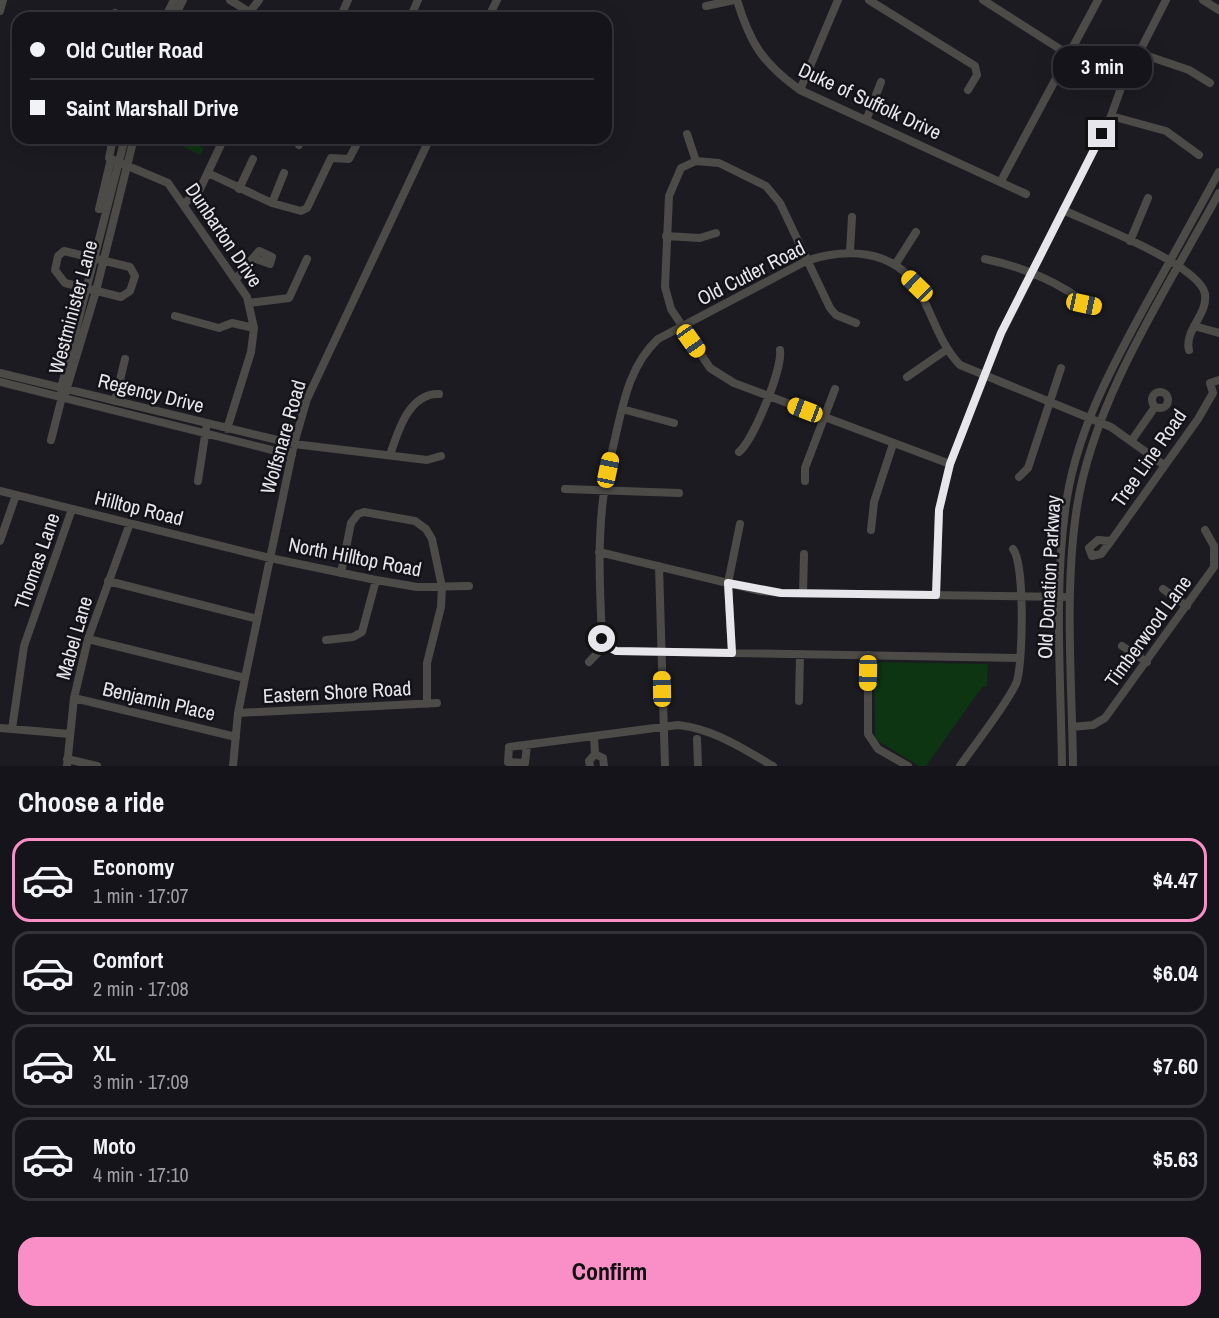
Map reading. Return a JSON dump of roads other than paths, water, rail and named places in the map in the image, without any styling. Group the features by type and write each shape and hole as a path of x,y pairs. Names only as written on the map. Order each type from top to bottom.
{"street":[{"path":"0,11 3,0"},
{"path":"230,0 248,12"},
{"path":"250,12 259,0"},
{"path":"706,6 735,0"},
{"name":"Duke of Suffolk Drive","path":"735,0 746,31 761,56 779,75 800,90 867,118 1026,194"},
{"path":"800,90 838,0"},
{"path":"869,0 975,66 977,75 968,90"},
{"path":"983,0 1121,88"},
{"path":"1001,181 1098,0"},
{"path":"936,595 939,510 950,464 984,376 1001,333 1030,272 1111,116 1121,88 1166,0"},
{"path":"1203,0 1219,10"},
{"path":"1139,53 1189,70 1210,83"},
{"path":"867,118 881,82"},
{"path":"1111,116 1166,131 1199,155"},
{"path":"687,134 696,160"},
{"path":"99,209 115,161 108,155 111,144"},
{"name":"Westminister Lane","path":"62,397 92,290 115,161 122,144"},
{"name":"Westminister Lane","path":"99,259 133,144"},
{"path":"184,204 200,189 221,144"},
{"path":"208,173 272,203 304,210 331,158 349,159 357,144"},
{"name":"Wolfsnare Road","path":"233,766 244,678 294,444 307,399 427,144"},
{"path":"239,189 253,159"},
{"path":"856,323 836,315 830,308 780,203 766,186 719,163 696,160 681,168 673,180 669,196 665,287 671,309 710,368 735,383 950,464"},
{"name":"Dunbarton Drive","path":"115,161 168,183 236,279 249,303 254,328 251,352 231,430 231,440"},
{"name":"Old Donation Parkway","path":"1062,766 1060,597 1065,511 1073,468 1089,418 1111,368 1219,172"},
{"path":"272,203 284,173"},
{"name":"Old Donation Parkway","path":"1073,766 1071,556 1077,505 1099,422 1119,377 1219,193"},
{"path":"1130,241 1148,198"},
{"path":"1063,210 1170,260 1198,279 1205,292 1205,303 1187,341 1189,350"},
{"path":"850,251 852,216"},
{"path":"895,266 916,232"},
{"path":"666,236 700,238 716,233"},
{"path":"64,251 99,259 130,267 134,278 130,291 125,296 64,284 55,270 58,256 64,251"},
{"name":"Old Cutler Road","path":"605,645 602,639 599,552 604,491 622,409 632,377 645,351 658,339 806,261 828,254 850,251 879,257 895,266 917,286 946,350 960,365 1099,422 1132,440 1164,465"},
{"path":"236,279 253,258"},
{"path":"249,303 289,298 307,259"},
{"path":"985,259 1016,265 1069,292 1084,304 1097,307"},
{"path":"175,316 219,328 232,323 254,328"},
{"path":"1194,326 1219,333"},
{"path":"739,452 749,440 768,396 781,360 780,350"},
{"path":"907,377 946,350"},
{"path":"115,401 125,359"},
{"path":"1019,477 1026,471 1061,368"},
{"name":"Regency Drive","path":"0,373 115,401 142,413 205,433 292,455"},
{"name":"Tree Line Road","path":"1111,541 1216,393 1210,383 1219,380"},
{"name":"Regency Drive","path":"0,382 62,397 207,424 294,444 427,460 441,456"},
{"path":"805,481 805,468 835,389"},
{"path":"390,455 414,404 425,396 439,394"},
{"path":"51,440 62,397"},
{"path":"1132,440 1155,407"},
{"path":"622,409 674,423"},
{"path":"198,481 207,424"},
{"path":"871,530 874,502 893,444"},
{"path":"565,489 679,493"},
{"name":"Hilltop Road","path":"0,491 270,558"},
{"path":"0,541 16,495"},
{"name":"Thomas Lane","path":"12,729 24,646 72,509"},
{"path":"341,573 355,510 421,524 432,539 442,587 441,606 427,663 427,704"},
{"name":"Mabel Lane","path":"67,762 74,698 88,639 130,523"},
{"path":"732,653 728,583 740,524"},
{"name":"Timberwood Lane","path":"1072,727 1093,725 1105,718 1214,567 1217,546 1205,530"},
{"path":"960,766 1016,683 1020,658 1020,596 1019,561 1013,549"},
{"path":"599,552 767,592 1071,597"},
{"path":"803,593 804,554"},
{"name":"North Hilltop Road","path":"270,558 417,587 469,586"},
{"path":"659,566 665,766"},
{"path":"326,640 353,638 362,633 376,580"},
{"path":"108,581 257,619"},
{"path":"1163,589 1187,606"},
{"path":"88,639 244,678"},
{"path":"589,662 605,645 616,651 1020,658"},
{"path":"1122,646 1147,662"},
{"path":"799,701 800,654"},
{"path":"868,655 868,734 878,749 908,766"},
{"name":"Benjamin Place","path":"74,698 236,737"},
{"name":"Eastern Shore Road","path":"238,713 437,703"},
{"path":"527,745 678,725 708,731 774,766"},
{"path":"0,728 70,734"},
{"path":"594,737 596,754"},
{"path":"697,739 700,765"},
{"path":"590,766 589,761 596,754"},
{"path":"596,754 603,758 604,766"},
{"path":"67,762 97,766"}]}
